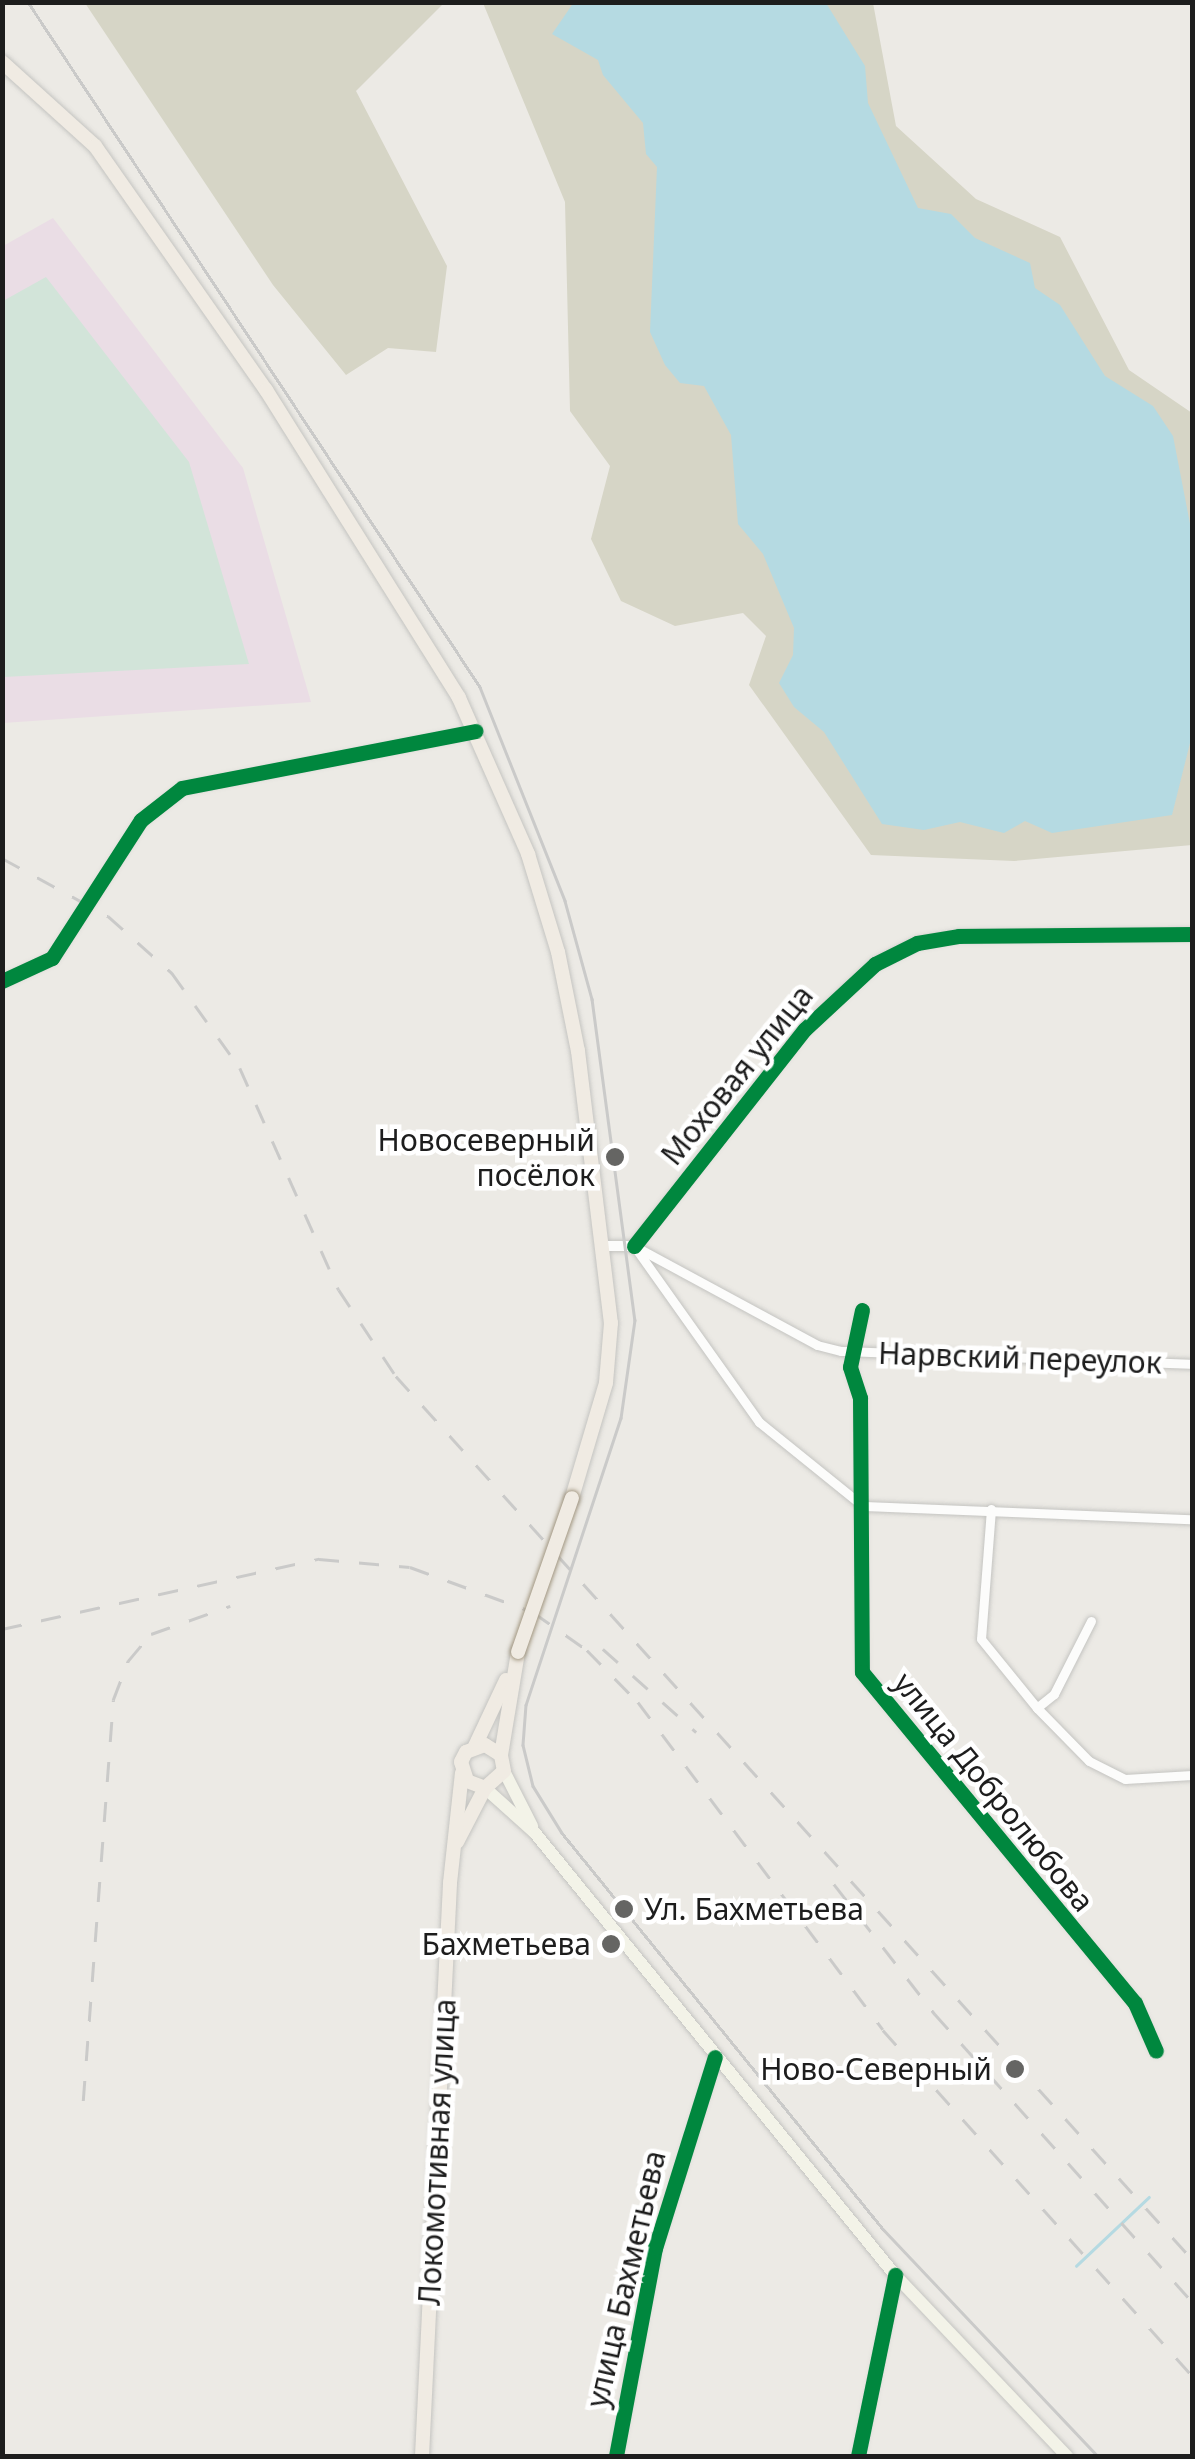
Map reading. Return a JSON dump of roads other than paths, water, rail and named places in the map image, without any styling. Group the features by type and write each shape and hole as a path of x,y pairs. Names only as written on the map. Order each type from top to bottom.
{"main road":[{"path":"2,62 66,114 114,170 266,390 430,646 476,732 528,854 558,952 605,1246 611,1323 606,1383 572,1498 518,1652 503,1763 484,1788 454,1847"},
{"name":"Локомотивная улица","path":"422,2456 454,1847 462,1773 466,1752 475,1746 518,1652"},
{"path":"475,1746 503,1763 535,1833"},
{"path":"462,1773 535,1833 895,2275 1066,2456"}],"street":[{"path":"2,981 52,958 141,820 182,788 237,773 476,732"},
{"name":"Моховая улица","path":"634,1246 805,1030 875,964 917,943 959,936 1192,934"},
{"path":"605,1246 634,1246 759,1422 864,1506 1192,1518"},
{"name":"Нарвский переулок","path":"634,1246 818,1345 851,1353 1192,1364"},
{"name":"улица Добролюбова","path":"862,1310 861,1334 851,1353 860,1398 864,1506 862,1672 1134,2003 1156,2050"},
{"path":"991,1509 981,1639 1037,1708 1089,1762 1125,1780 1192,1774"},
{"path":"1037,1708 1054,1694 1091,1621"},
{"name":"улица Бахметьева","path":"616,2456 656,2248 715,2057"},
{"path":"858,2456 895,2275"}],"water":[{"path":"574,2 826,3 865,66 868,103 918,208 951,214 975,238 1030,263 1035,288 1060,305 1105,376 1153,406 1173,436 1192,534 1192,735 1172,815 1052,833 1025,821 1004,833 960,822 924,830 882,824 824,732 794,707 779,683 793,655 794,628 763,554 738,524 731,435 704,386 680,383 665,365 650,332 657,167 646,154 643,123 603,75 598,60 552,34"}],"waterway":[{"path":"1076,2266 1149,2197"}],"tram line":[{"path":"28,2 480,687 565,901 592,999 635,1320 621,1418 526,1705 523,1745 533,1786 562,1833 883,2229 1098,2456"}],"railway":[{"path":"2,858 108,916 172,973 240,1068 339,1290 396,1376 1192,2259"},
{"path":"2,1629 319,1559 410,1567 533,1612 587,1650 638,1702 883,2030 1192,2376"},
{"path":"83,2101 113,1700 128,1661 151,1634 230,1606"},
{"path":"603,1649 696,1732"},
{"path":"834,1884 935,2014 1192,2301"}],"place":[{"name":"Новосеверный посёлок","path":"615,1157"},
{"name":"Ул. Бахметьева","path":"624,1909"},
{"name":"Бахметьева","path":"611,1944"},
{"name":"Ново-Северный","path":"1015,2069"}]}
